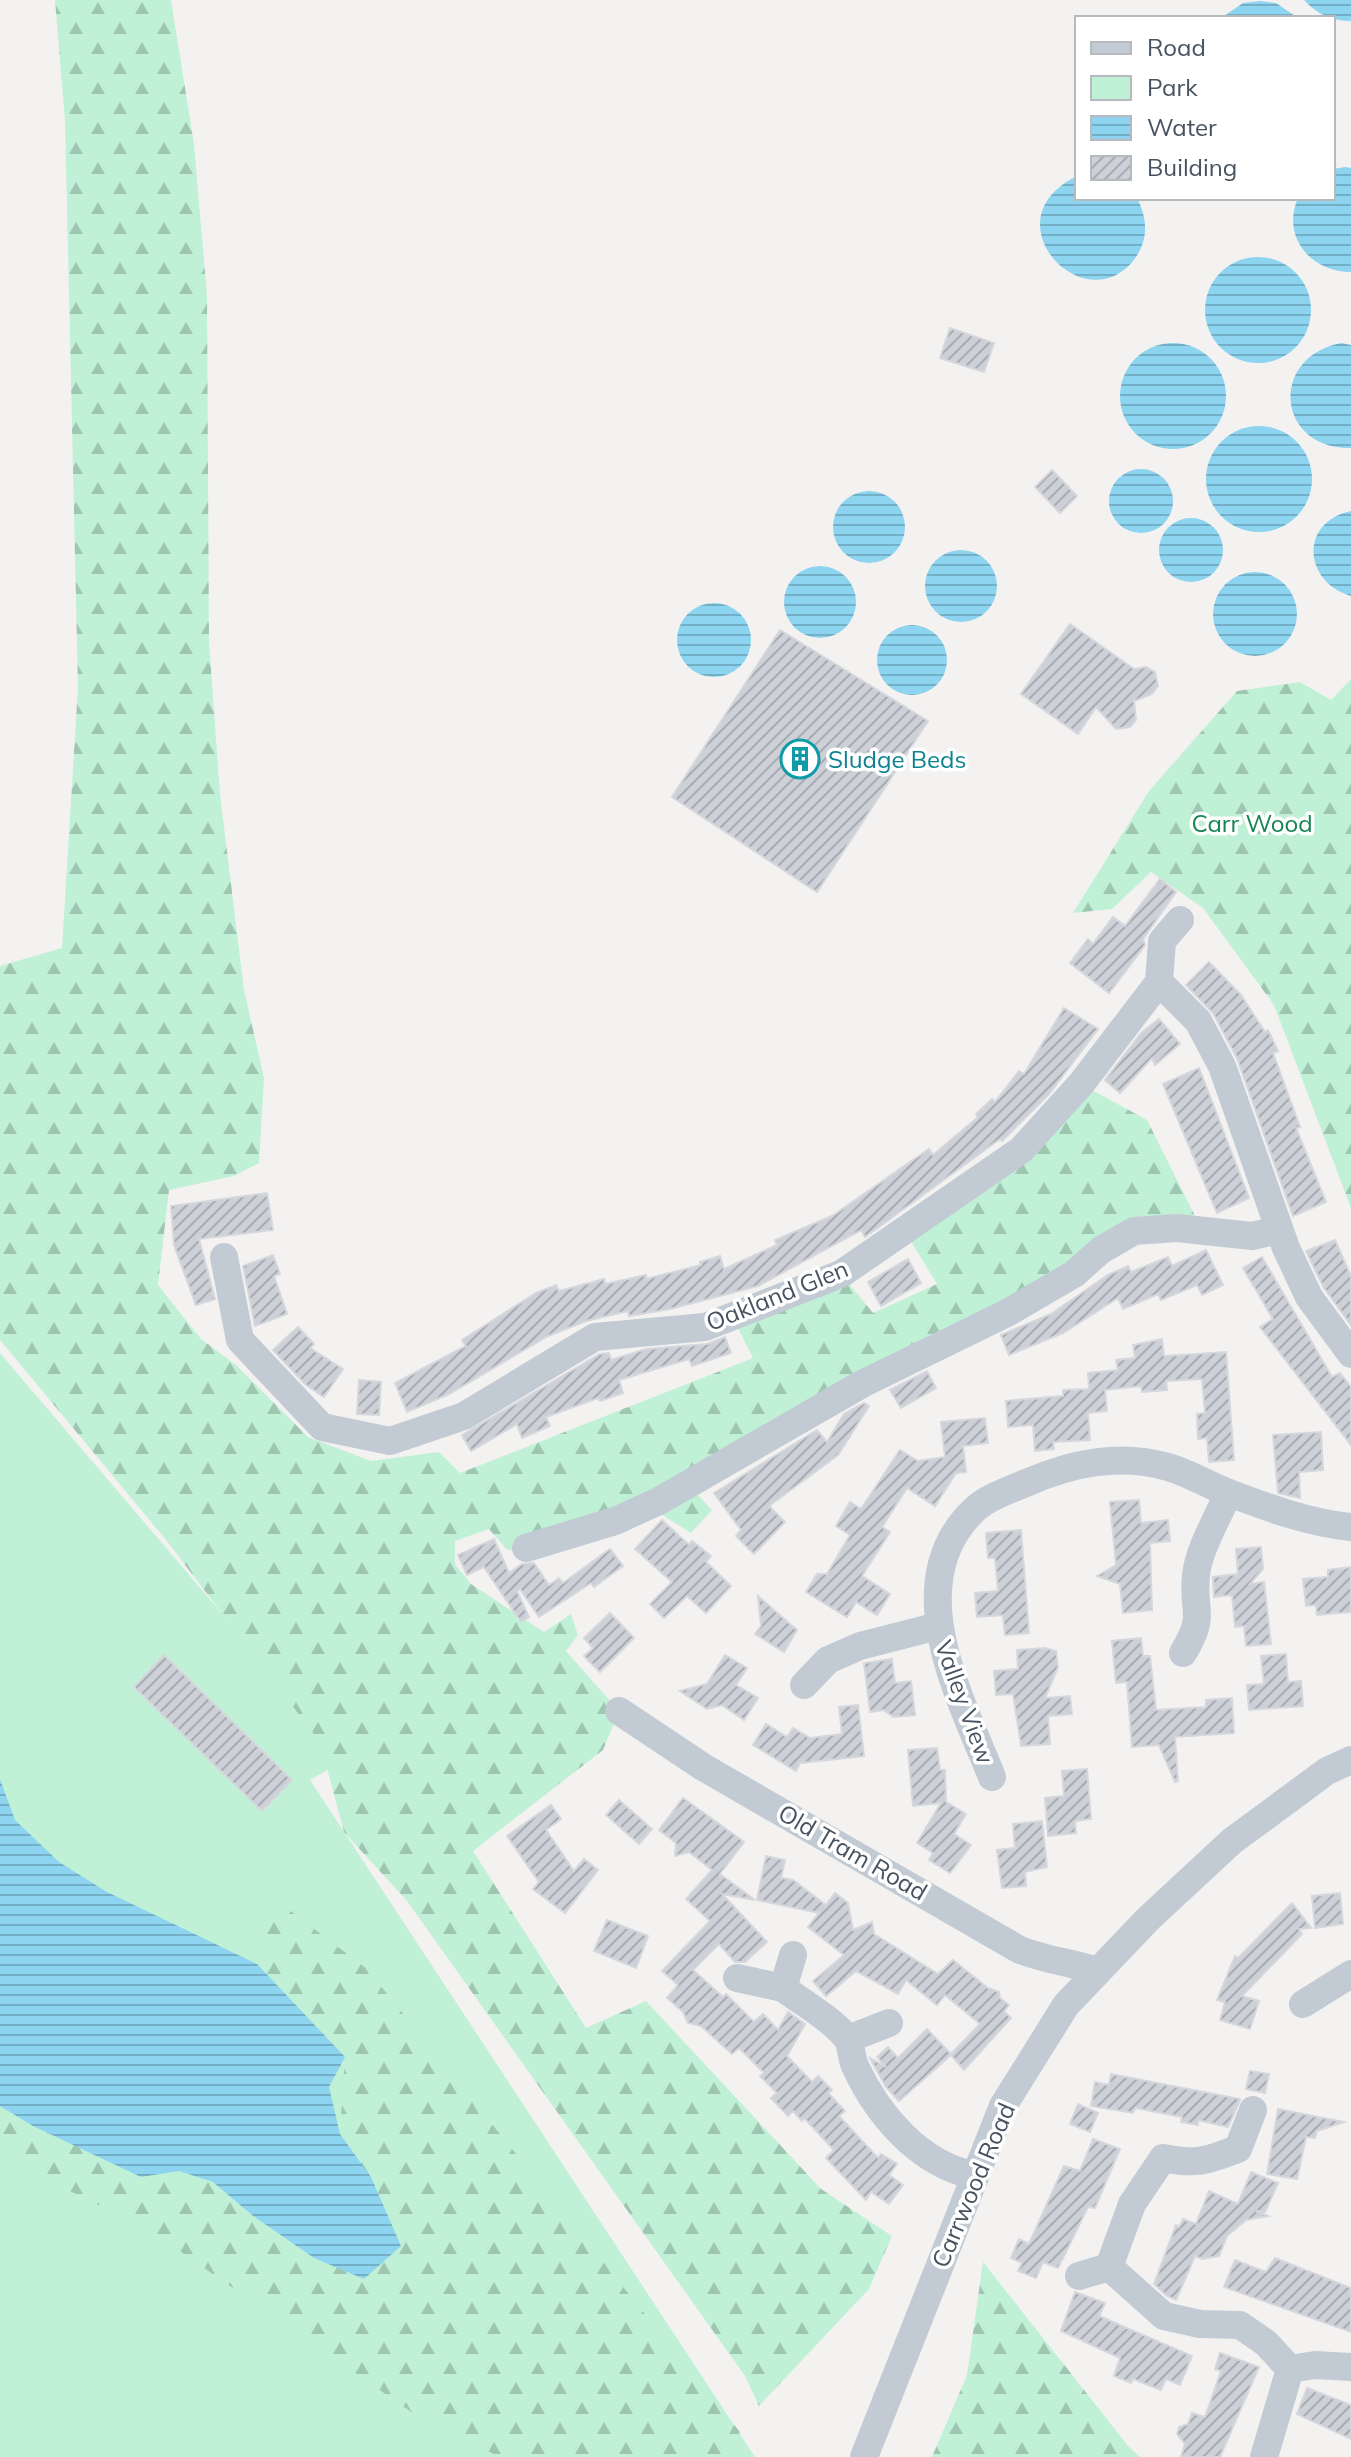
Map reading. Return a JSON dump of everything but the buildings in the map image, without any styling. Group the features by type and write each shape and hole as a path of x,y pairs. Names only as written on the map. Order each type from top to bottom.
{"street":[{"path":"1180,920 1162,941 1159,982 1198,1021 1222,1066 1279,1230 1309,1297 1351,1354"},
{"name":"Oakland Glen","path":"224,1257 240,1340 322,1427 390,1441 464,1416 595,1337 705,1327 841,1274 1021,1150 1081,1084 1159,982"},
{"path":"526,1548 615,1521 659,1501 862,1384 1007,1313 1074,1274 1101,1250 1134,1231 1177,1228 1252,1236 1279,1230"},
{"name":"Valley View","path":"992,1777 938,1626 937,1587 949,1543 973,1510 1049,1472 1092,1461 1130,1460 1169,1467 1228,1493 1321,1524 1351,1527"},
{"path":"1183,1653 1195,1633 1200,1611 1196,1575 1201,1555 1228,1493"},
{"name":"Valley View","path":"804,1685 828,1660 860,1646 938,1626"},
{"name":"Old Tram Road","path":"619,1711 703,1767 1018,1949 1037,1957 1058,1958 1097,1971"},
{"name":"Carrwood Road","path":"864,2457 973,2175 1003,2106 1066,2005 1232,1841 1327,1771 1351,1760"},
{"path":"783,1988 793,1955"},
{"path":"1303,2004 1351,1974"},
{"path":"737,1978 783,1988 848,2039 853,2063 889,2122 929,2157 954,2171 973,2175"},
{"path":"848,2039 889,2023"},
{"path":"1109,2267 1132,2204 1163,2158 1190,2164 1205,2162 1238,2149 1253,2110"},
{"path":"1079,2276 1109,2267"},
{"path":"1109,2267 1164,2316 1200,2324 1240,2325 1266,2343 1290,2369"},
{"path":"1290,2369 1344,2364 1351,2367"},
{"path":"1264,2457 1290,2369"}],"green space":[{"path":"55,0 171,0 194,144 207,296 209,642 220,794 244,990 264,1078 259,1163 234,1176 169,1190 158,1285 201,1339 236,1365 308,1437 371,1461 439,1452 460,1473 753,1358 732,1316 841,1274 873,1313 937,1284 904,1230 1081,1084 1147,1120 1196,1218 1134,1231 689,1486 712,1510 691,1533 654,1510 526,1548 507,1550 489,1529 455,1541 455,1564 471,1584 544,1632 571,1614 578,1635 566,1651 619,1711 603,1750 473,1851 586,2028 646,2001 821,2189 892,2236 869,2289 759,2406 745,2376 407,1901 344,1832 320,1742 166,1540 0,1340 0,966 62,948 78,687 65,121"},
{"name":"Carr Wood","path":"1351,679 1351,1208 1274,1005 1203,908 1151,872 1112,909 1073,913 1149,791 1237,691 1300,682 1331,700"},
{"path":"0,1353 346,1759 310,1780 755,2457 0,2457"},
{"path":"267,1893 367,1969 740,2432 722,2457 500,2457 420,2418 148,2229 0,2157 0,2101 141,2177 213,2182 340,2134 345,2057 257,1964"},
{"path":"983,2262 1140,2457 932,2457 967,2375"}],"water":[{"path":"1304,0 1351,0 1351,21 1338,20 1335,16 1326,16"},
{"path":"1243,3 1276,3 1295,16 1224,16"},
{"path":"1351,168 1351,272 1323,266 1312,259 1303,250 1293,226 1297,200 1335,200 1335,169"},
{"path":"1075,177 1075,200 1138,200 1145,228 1136,257 1116,275 1094,280 1072,274 1054,259 1043,240 1041,217 1051,195"},
{"path":"1258,257 1278,261 1295,273 1307,290 1311,310 1307,330 1295,347 1278,359 1258,363 1238,359 1221,347 1209,330 1205,310 1209,290 1221,273 1238,261"},
{"path":"1173,343 1193,347 1210,359 1222,376 1226,396 1222,416 1210,433 1193,445 1173,449 1153,445 1136,433 1124,416 1120,396 1124,376 1136,359 1153,347"},
{"path":"1342,343 1351,345 1351,448 1326,445 1308,434 1296,419 1291,401 1293,382 1302,365 1318,351"},
{"path":"1259,426 1279,430 1296,442 1308,459 1312,479 1308,499 1296,516 1279,528 1259,532 1239,528 1222,516 1210,499 1206,479 1210,459 1222,442 1239,430"},
{"path":"1141,469 1164,478 1173,501 1164,524 1141,533 1118,524 1109,501 1118,478"},
{"path":"869,491 889,497 899,507 905,527 899,547 889,557 869,563 849,557 839,547 833,527 839,507 849,497"},
{"path":"1351,511 1351,596 1335,589 1323,578 1316,566 1314,552 1315,539 1322,527 1334,517"},
{"path":"1185,518 1197,518 1214,527 1221,538 1221,562 1214,573 1197,582 1185,582 1173,577 1164,568 1159,556 1159,544 1164,532 1173,523"},
{"path":"961,550 981,556 991,566 997,586 991,606 981,616 961,622 941,616 931,606 925,586 931,566 941,556"},
{"path":"820,566 840,572 850,582 856,602 850,622 840,632 820,638 800,632 790,622 784,602 790,582 800,572"},
{"path":"1255,572 1271,575 1285,584 1294,598 1297,614 1294,630 1285,644 1271,653 1255,656 1239,653 1225,644 1216,630 1213,614 1216,598 1225,584 1239,575"},
{"path":"714,603 728,606 740,614 748,626 751,640 748,654 740,666 728,674 714,677 700,674 688,666 680,654 677,640 680,626 688,614 700,606"},
{"path":"912,625 937,635 947,660 937,685 912,695 887,685 877,660 887,635"},
{"path":"0,1779 15,1820 59,1862 107,1892 257,1964 345,2057 329,2087 340,2134 371,2177 401,2246 364,2279 314,2258 252,2215 213,2182 179,2171 141,2177 33,2126 0,2106"}],"place":[{"name":"Sludge Beds","path":"800,759"}]}
